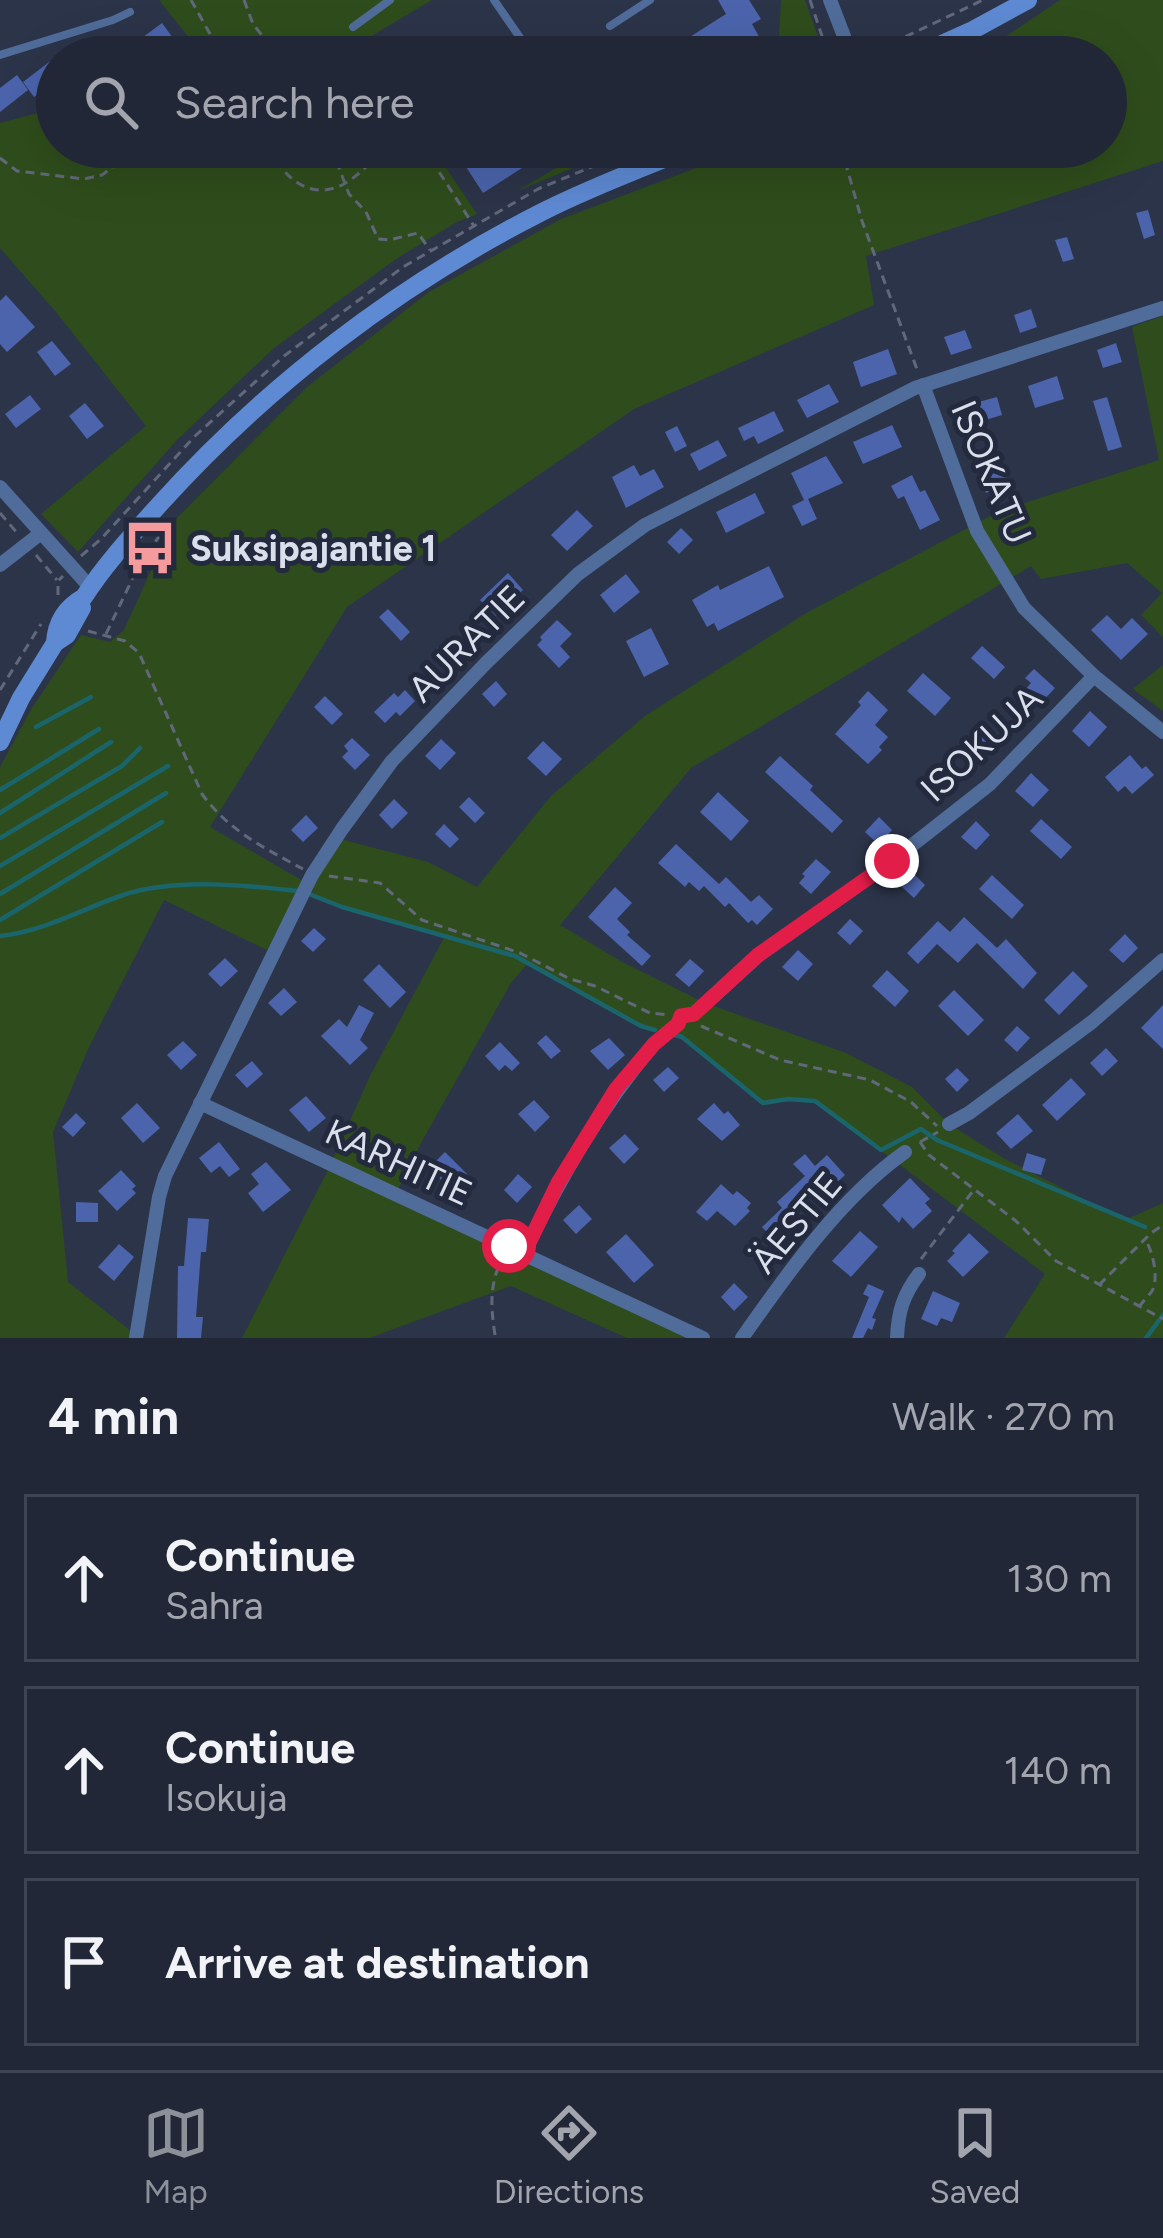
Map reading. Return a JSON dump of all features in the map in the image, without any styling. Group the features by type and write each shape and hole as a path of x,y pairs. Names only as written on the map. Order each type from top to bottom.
{"main road":[{"path":"960,36 1028,0"},
{"path":"55,643 56,628 71,604 87,592 205,453 296,373 414,284 544,211 645,168"},
{"path":"0,742 55,643 67,635 82,611 87,592"}],"street":[{"path":"830,0 843,36"},
{"name":"AURATIE","path":"136,1338 165,1176 312,875 392,761 486,663 578,574 645,525 923,385 1163,308"},
{"name":"ISOKATU","path":"923,385 977,531 1024,608 1094,676 1163,732"},
{"path":"0,487 87,592"},
{"path":"0,565 41,533"},
{"name":"ISOKUJA","path":"679,1020 694,1014 758,955 892,861 990,784 1094,676"},
{"path":"942,1129 1092,1022 1163,960"},
{"path":"517,1250 616,1089 654,1044"},
{"name":"KARHITIE","path":"200,1103 703,1338"},
{"name":"ÄESTIE","path":"742,1338 794,1264 876,1174 905,1153"},
{"path":"897,1338 906,1291 919,1274"}],"lane":[{"path":"353,27 390,0"},
{"path":"494,0 519,36"},
{"path":"610,26 650,0"},
{"path":"61,36 130,12"},
{"path":"0,55 36,44"}],"path":[{"path":"191,0 211,36"},
{"path":"244,0 262,36"},
{"path":"810,0 822,36"},
{"path":"907,36 983,0"},
{"path":"353,27 353,36"},
{"path":"0,158 17,171 84,178 114,168"},
{"path":"283,168 302,188 321,190 344,184 363,168"},
{"path":"338,168 378,238 418,233 431,251"},
{"path":"437,168 474,226"},
{"path":"847,168 923,385"},
{"path":"105,635 140,563 161,534"},
{"path":"74,623 85,631 125,641 139,653 202,794 238,833 312,875 380,883 422,920 520,953 650,1013 780,1060 870,1080 910,1102 942,1129 923,1140 929,1155 1016,1222 1056,1261 1163,1319"},
{"path":"919,1274 922,1256 974,1189"},
{"path":"1100,1285 1163,1225"},
{"path":"1139,1307 1156,1283 1151,1250 1144,1240"},
{"path":"495,1335 490,1303 493,1279 517,1250"}],"green space":[{"path":"159,0 432,0 371,36 188,36"},
{"path":"781,0 805,0 818,36 779,36"},
{"path":"1060,0 1163,0 1163,161 866,256 874,305 634,409 347,607 210,827 303,881 267,950 164,900 89,1047 53,1132 68,1282 131,1331 130,1338 0,1338 0,767 81,635 110,642 124,630 173,522 307,387 429,292 561,219 696,168 1127,168 1127,36 1006,36"},
{"path":"36,114 36,168 446,168 477,214 396,259 274,348 176,441 78,552 41,514 146,426 0,248 0,123"},
{"path":"556,168 573,168 517,191"},
{"path":"1163,316 1163,637 1141,615 1162,593 1127,563 1041,579 1031,566 691,768 560,925 705,1003 846,1053 912,1087 949,1124 1005,1159 1125,1220 1163,1203 1163,1338 1004,1338 1045,1274 815,1101 763,1103 682,1037 641,1026 528,963 511,983 396,1193 701,1338 627,1338 511,1286 369,1338 242,1338 370,1076 445,936 311,895 314,888 307,885 336,838 428,862 477,887 551,796 645,716 808,612 1000,511 1159,460 1132,327"},
{"path":"1163,665 1163,711 1133,689"}],"building":[{"path":"718,0 749,0 761,19 752,24 759,36 691,36 726,14"},
{"path":"162,23 172,36 144,36"},
{"path":"36,72 36,96 34,97 23,82"},
{"path":"17,75 28,90 0,112 0,88"},
{"path":"467,168 522,168 483,193"},
{"path":"1148,210 1155,235 1144,239 1136,213"},
{"path":"1067,237 1074,259 1063,262 1055,240"},
{"path":"6,295 35,327 7,352 0,344 0,301"},
{"path":"1031,309 1037,327 1020,333 1014,315"},
{"path":"965,330 972,348 951,355 944,337"},
{"path":"52,341 71,364 55,376 37,352"},
{"path":"1116,343 1122,362 1103,368 1097,350"},
{"path":"888,349 897,374 861,387 853,362"},
{"path":"1057,376 1064,399 1035,408 1028,386"},
{"path":"829,384 839,402 807,418 797,400"},
{"path":"30,395 41,409 16,428 5,414"},
{"path":"997,397 1002,415 976,423 971,404"},
{"path":"1107,397 1122,447 1108,451 1093,401"},
{"path":"85,403 104,426 87,439 69,416"},
{"path":"774,411 784,431 758,444 754,436 744,441 738,428"},
{"path":"892,425 902,447 863,464 853,442"},
{"path":"677,426 687,446 675,452 665,432"},
{"path":"718,440 727,456 699,471 690,454"},
{"path":"983,451 990,469 1002,465 1009,484 986,493 972,455"},
{"path":"826,456 843,483 808,499 817,519 802,526 792,506 804,500 791,473"},
{"path":"634,465 640,476 654,469 664,487 626,508 612,477"},
{"path":"912,475 940,520 920,530 904,496 898,499 891,486"},
{"path":"755,493 765,513 726,533 716,512"},
{"path":"577,510 593,526 567,551 551,535"},
{"path":"681,528 693,540 679,554 667,542"},
{"path":"769,566 784,597 718,631 714,623 707,627 692,600"},
{"path":"508,573 523,590 496,616 480,600"},
{"path":"626,574 640,592 614,613 600,595"},
{"path":"388,609 410,632 401,641 379,617"},
{"path":"1107,615 1121,629 1132,618 1148,634 1121,660 1091,630"},
{"path":"557,620 572,634 560,646 570,657 559,668 537,645"},
{"path":"651,628 669,664 644,677 626,641"},
{"path":"450,636 464,650 450,664 436,649"},
{"path":"982,646 1005,667 994,679 971,658"},
{"path":"1034,669 1055,688 1038,706 1023,692 1031,683 1025,678"},
{"path":"923,673 951,698 935,716 907,691"},
{"path":"496,681 507,694 494,707 482,694"},
{"path":"405,690 415,701 385,723 374,712 394,693 398,697"},
{"path":"868,691 888,710 875,725 888,737 868,764 835,734"},
{"path":"325,696 343,714 332,725 314,707"},
{"path":"1090,711 1107,727 1089,747 1072,731"},
{"path":"988,726 1001,738 988,752 975,740"},
{"path":"352,738 370,755 355,770 342,757"},
{"path":"441,739 456,753 440,770 425,756"},
{"path":"543,741 562,759 546,776 527,758"},
{"path":"1130,755 1154,775 1132,794 1125,786 1118,792 1105,777"},
{"path":"780,756 843,821 832,833 765,772"},
{"path":"940,766 954,778 941,792 927,779"},
{"path":"1031,773 1049,790 1033,807 1015,791"},
{"path":"718,792 749,821 731,841 700,812"},
{"path":"469,797 485,813 475,823 459,807"},
{"path":"394,799 408,813 392,829 379,815"},
{"path":"306,815 318,828 303,842 291,830"},
{"path":"879,817 892,830 879,845 865,832"},
{"path":"1041,819 1072,847 1061,859 1030,831"},
{"path":"976,821 990,835 976,850 961,837"},
{"path":"444,824 459,839 450,848 435,834"},
{"path":"676,844 719,884 726,877 751,902 759,895 773,909 757,925 752,920 748,923 704,886 699,891 689,882 685,887 658,863"},
{"path":"816,859 831,872 811,894 799,883"},
{"path":"914,874 925,885 914,898 902,887"},
{"path":"992,875 1024,905 1012,919 979,889"},
{"path":"615,887 632,903 617,919 651,956 642,966 588,917"},
{"path":"964,917 997,948 1006,939 1037,973 1023,989 977,943 958,963 937,944 918,964 907,953 938,921 950,932"},
{"path":"850,919 863,931 850,945 837,933"},
{"path":"314,928 326,939 313,952 301,941"},
{"path":"1125,934 1138,948 1123,963 1109,950"},
{"path":"798,950 813,964 798,981 782,967"},
{"path":"225,958 238,971 221,987 208,974"},
{"path":"690,959 704,971 689,987 675,975"},
{"path":"379,964 406,992 390,1008 363,980"},
{"path":"887,970 909,991 895,1007 872,986"},
{"path":"1073,971 1088,986 1059,1015 1044,1000"},
{"path":"284,988 297,1002 281,1016 268,1003"},
{"path":"954,990 984,1020 968,1036 938,1006"},
{"path":"359,1005 374,1013 360,1040 368,1048 350,1065 321,1036 339,1019 347,1027"},
{"path":"1163,1005 1163,1049 1141,1028"},
{"path":"1017,1026 1030,1038 1017,1052 1004,1040"},
{"path":"546,1035 561,1051 551,1059 537,1043"},
{"path":"609,1038 625,1055 608,1070 590,1051"},
{"path":"183,1041 197,1055 181,1070 167,1055"},
{"path":"500,1042 520,1063 512,1071 505,1065 499,1071 485,1056"},
{"path":"1106,1048 1118,1061 1102,1076 1090,1063"},
{"path":"252,1061 263,1074 247,1088 235,1075"},
{"path":"668,1067 679,1078 664,1092 653,1080"},
{"path":"957,1068 969,1080 957,1092 945,1079"},
{"path":"1071,1078 1086,1094 1057,1121 1042,1105"},
{"path":"306,1096 326,1118 309,1132 289,1110"},
{"path":"534,1100 550,1117 535,1132 518,1114"},
{"path":"137,1103 160,1128 143,1143 121,1118"},
{"path":"714,1103 740,1125 722,1141 697,1119"},
{"path":"76,1113 86,1123 73,1137 62,1127"},
{"path":"1018,1114 1033,1131 1011,1149 996,1133"},
{"path":"625,1134 639,1149 624,1164 609,1148"},
{"path":"219,1142 240,1169 229,1177 220,1166 211,1173 199,1158"},
{"path":"445,1152 474,1181 458,1197 429,1168"},
{"path":"1027,1153 1046,1159 1041,1175 1022,1170"},
{"path":"805,1154 815,1166 827,1155 845,1175 823,1196 818,1191 786,1221 796,1232 781,1247 762,1227 782,1208 777,1202 805,1176 793,1164"},
{"path":"266,1162 291,1190 263,1212 248,1193 259,1184 251,1174"},
{"path":"121,1170 136,1186 132,1189 136,1193 117,1211 98,1191"},
{"path":"518,1174 532,1187 517,1203 504,1190"},
{"path":"910,1178 930,1199 925,1203 932,1211 913,1229 902,1217 899,1223 882,1205"},
{"path":"721,1184 751,1203 750,1211 735,1226 717,1211 707,1221 696,1212"},
{"path":"76,1202 98,1203 98,1222 76,1222"},
{"path":"579,1205 592,1219 576,1234 563,1220"},
{"path":"188,1218 209,1219 196,1317 203,1317 201,1338 177,1338 178,1266 184,1266"},
{"path":"860,1231 878,1247 851,1277 832,1261"},
{"path":"969,1233 989,1252 963,1277 947,1261"},
{"path":"626,1234 654,1265 634,1283 606,1252"},
{"path":"119,1244 134,1257 114,1281 98,1267"},
{"path":"734,1283 748,1297 734,1311 721,1297"},
{"path":"868,1284 884,1291 872,1318 876,1319 863,1338 852,1338 869,1297 863,1294"},
{"path":"933,1291 960,1303 952,1322 941,1318 937,1326 921,1319"}],"waterway":[{"path":"36,727 91,697"},
{"path":"0,790 99,729"},
{"path":"0,813 111,742"},
{"path":"0,838 122,766 140,748"},
{"path":"0,866 168,766"},
{"path":"0,894 166,793"},
{"path":"0,920 162,822"},
{"path":"0,936 165,886 298,891"},
{"path":"309,894 515,956 655,1030"},
{"path":"675,1035 763,1103 815,1101 881,1150 921,1129 937,1140 1145,1227"},
{"path":"1146,1338 1163,1315"}],"place":[{"name":"Suksipajantie 1","path":"150,548"}],"route":[{"path":"509,1246 524,1253 558,1183 616,1089 665,1032 681,1016 694,1014 758,955 892,861"}]}
